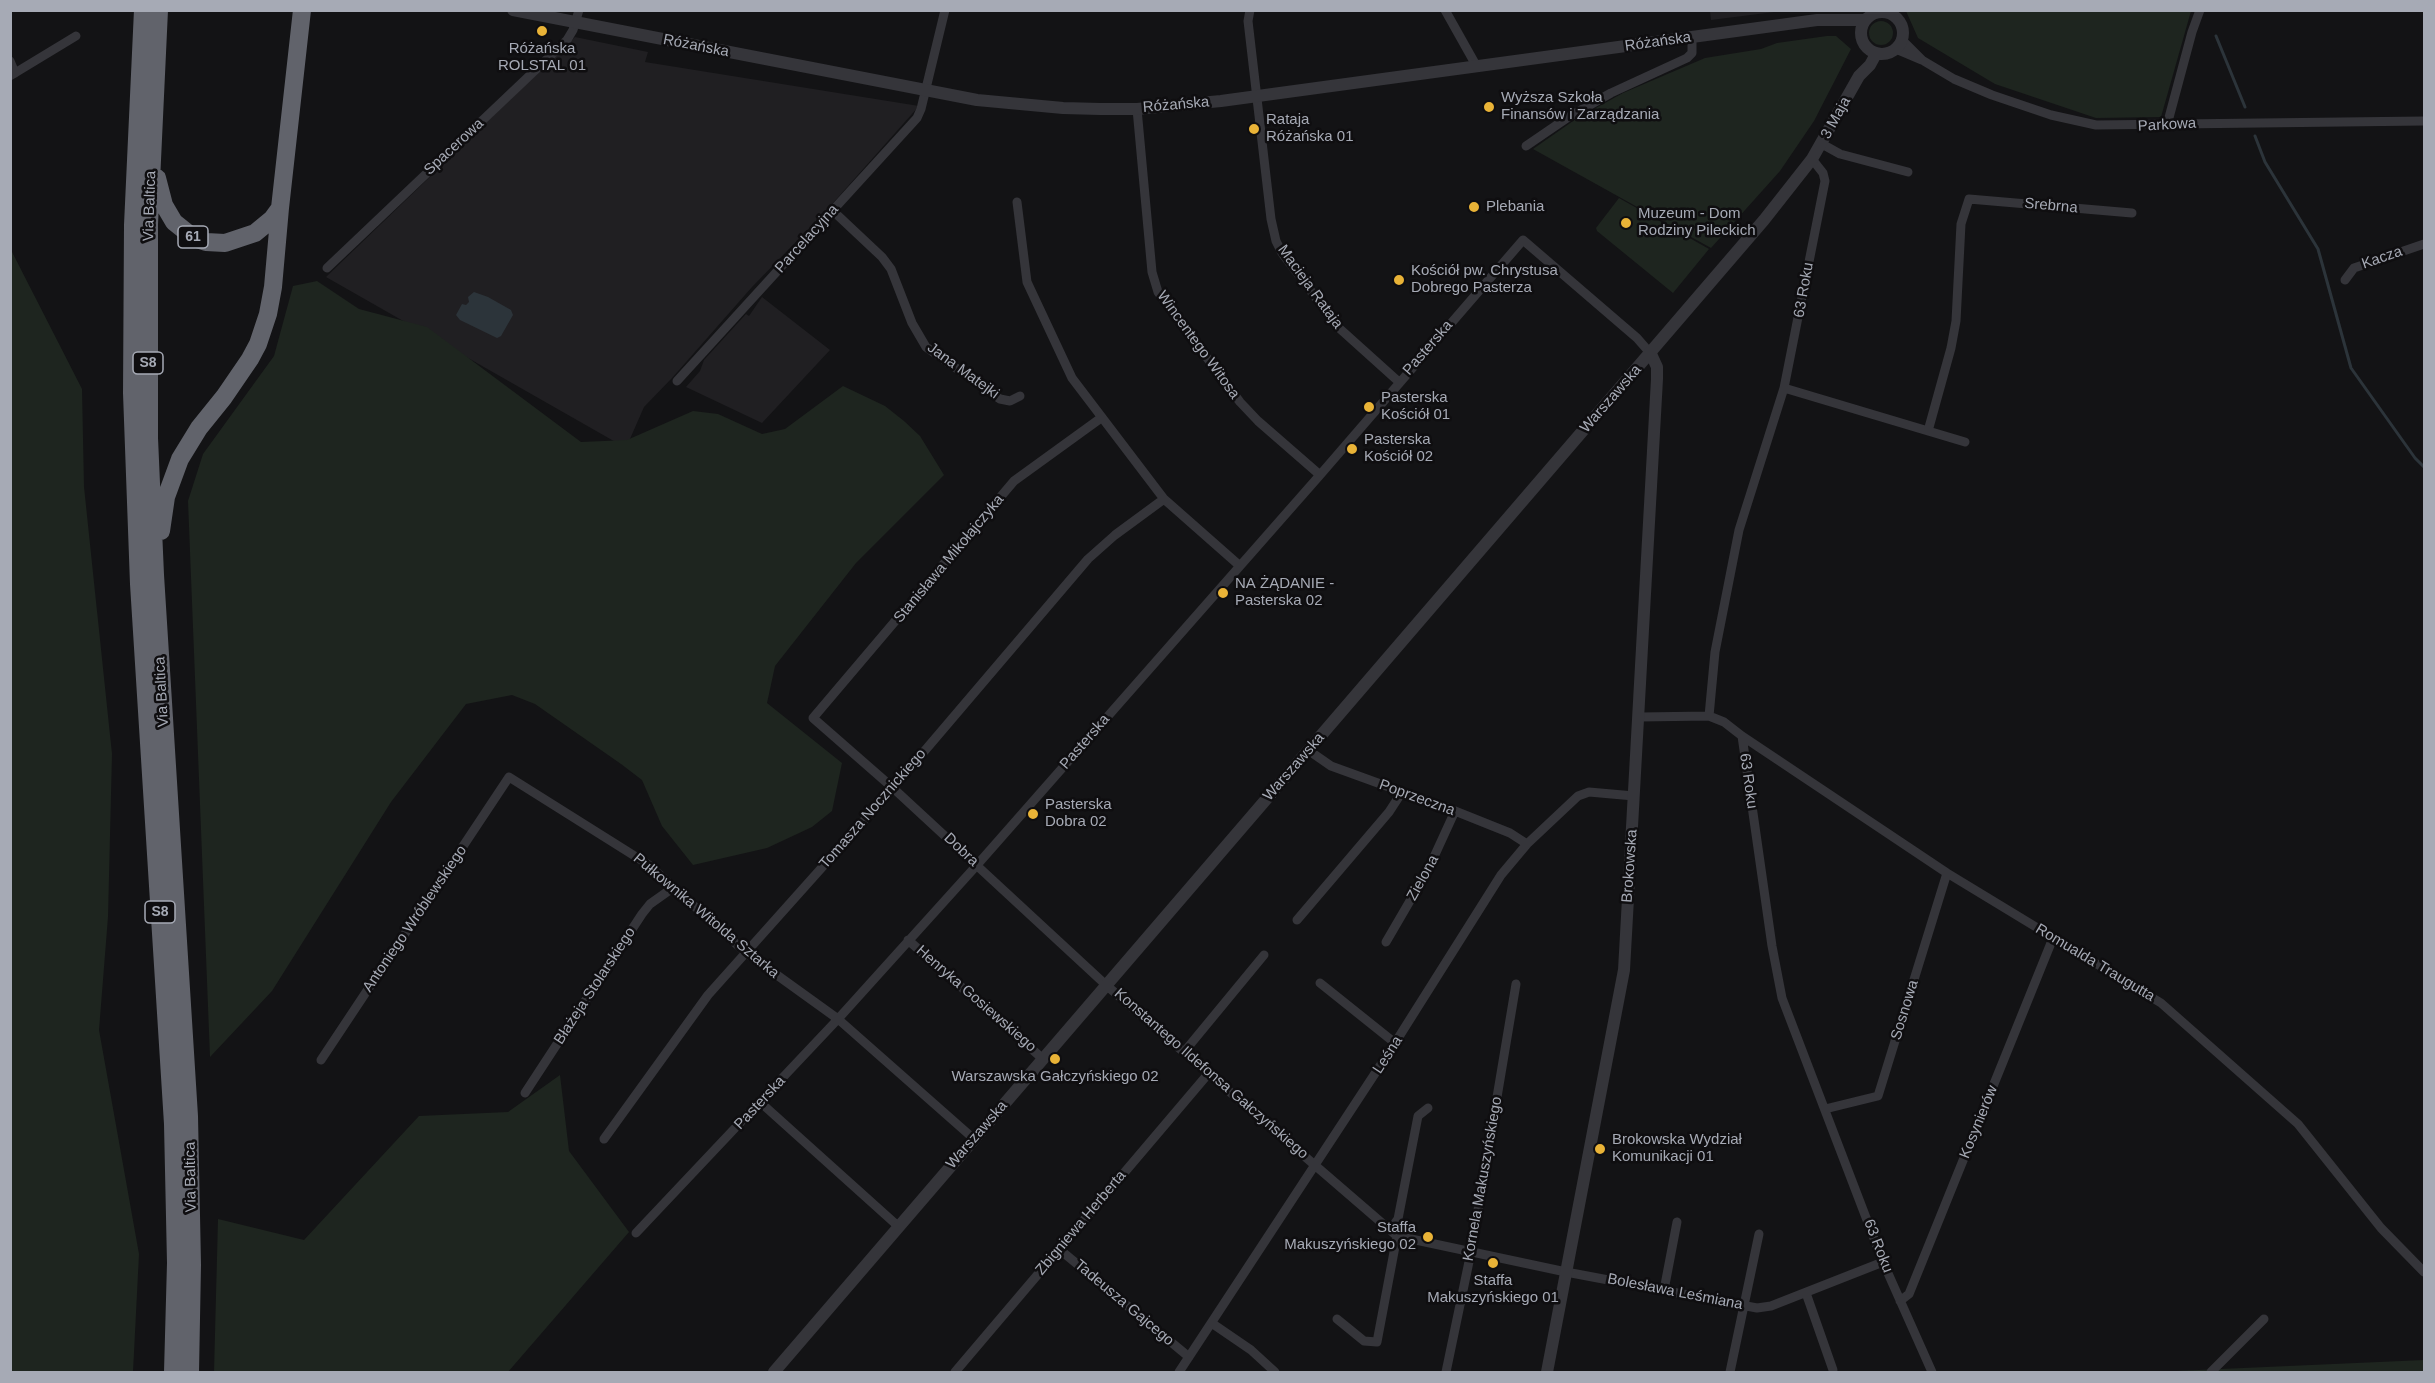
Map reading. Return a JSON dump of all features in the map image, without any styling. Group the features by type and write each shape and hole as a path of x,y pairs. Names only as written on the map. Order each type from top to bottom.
{"highway":[{"name":"Via Baltica","path":"143,10 134,177 132,393 139,584 173,1124 176,1252 173,1372"},
{"name":"Via Baltica","path":"159,10 152,151 148,391 155,574 190,1147 192,1299 190,1372"},
{"path":"155,574 166,497 173,474 198,428 239,377 264,329 273,287 302,10"},
{"name":"61","path":"152,151 164,205 174,222 194,238 214,243 240,239 255,233 272,219 280,208"}],"street":[{"name":"Różańska","path":"513,10 578,17 926,90 1016,104 1063,108 1137,109 1258,96 1817,20 1842,20 1863,25"},
{"name":"Parcelacyjna","path":"677,381 917,118 945,10"},
{"name":"Macieja Rataja","path":"1250,10 1248,21 1271,219 1276,241 1282,253 1339,328 1399,382"},
{"path":"1445,10 1477,67"},
{"path":"2167,125 2200,10"},
{"path":"1883,11 1897,14 1902,28 1899,44 1883,54 1872,51 1862,40 1863,25 1870,15 1883,11"},
{"name":"Spacerowa","path":"327,268 567,40 578,17"},
{"path":"10,61 13,74 76,36"},
{"path":"1526,146 1567,118 1611,93 1687,58 1692,53 1692,37"},
{"name":"Parkowa","path":"1899,44 1954,80 2051,115 2096,125 2424,121"},
{"name":"3 Maja","path":"1812,159 1859,76 1870,65 1872,51"},
{"name":"Wincentego Witosa","path":"1137,109 1152,272 1158,292 1240,402 1258,422 1320,475"},
{"path":"1822,144 1840,154 1908,172"},
{"name":"Warszawska","path":"774,1372 1650,354 1764,220 1812,159"},
{"name":"63 Roku","path":"1812,159 1823,173 1825,181 1784,388 1738,530 1715,652 1709,716 1724,722 1742,736 1772,946 1782,998 1883,1262 1932,1372"},
{"name":"Srebrna","path":"1928,431 1951,348 1956,321 1961,224 1970,199 2132,213"},
{"path":"1017,202 1027,282 1066,368 1101,418 1164,499 1240,566"},
{"name":"Jana Matejki","path":"832,210 882,257 891,269 912,323 926,347 1000,399 1010,401 1020,396"},
{"name":"Pasterska","path":"636,1233 838,1019 977,865 1523,240 1637,338 1650,354"},
{"name":"Kacza","path":"2345,280 2354,268 2424,244"},
{"name":"Brokowska","path":"1546,1372 1624,970 1640,717 1657,379 1657,368 1650,354"},
{"path":"1784,388 1965,442"},
{"name":"Stanisława Mikołajczyka","path":"813,718 1014,482 1101,418"},
{"name":"Tomasza Nocznickiego","path":"604,1139 708,995 893,788 1088,559 1115,535 1164,499"},
{"path":"1640,717 1709,716"},
{"name":"Dobra","path":"813,718 893,788 1106,985"},
{"name":"Romualda Traugutta","path":"1742,736 1947,873 2161,1003 2298,1124 2381,1228 2424,1272"},
{"name":"Poprzeczna","path":"1308,750 1331,766 1455,811 1510,833 1527,844"},
{"name":"Pułkownika Witolda Sztarka","path":"509,777 649,864 746,952 838,1019 974,1139"},
{"name":"Antoniego Wróblewskiego","path":"321,1060 509,777"},
{"path":"1297,920 1389,812 1402,792"},
{"name":"Leśna","path":"1179,1372 1213,1324 1501,875 1527,844 1578,796 1589,792 1634,796"},
{"name":"Zielona","path":"1386,942 1428,870 1455,811"},
{"name":"Sosnowa","path":"1825,1109 1878,1096 1947,873"},
{"name":"Błażeja Stolarskiego","path":"525,1093 642,914 650,904 674,887"},
{"name":"Kosynierów","path":"1900,1301 1909,1294 2053,938"},
{"name":"Henryka Gosiewskiego","path":"908,940 1043,1059"},
{"path":"1184,1052 1264,956"},
{"path":"1320,983 1395,1043"},
{"name":"Kornela Makuszyńskiego","path":"1446,1372 1471,1252 1516,984"},
{"name":"Konstantego Ildefonsa Gałczyńskiego","path":"1106,985 1394,1233"},
{"name":"Zbigniewa Herberta","path":"955,1372 1208,1074"},
{"path":"760,1102 899,1227"},
{"path":"1337,1319 1364,1341 1377,1342 1394,1233 1418,1116 1428,1108"},
{"path":"1664,1290 1677,1222"},
{"name":"Bolesława Leśmiana","path":"1394,1233 1566,1272 1757,1308 1771,1306 1883,1262"},
{"path":"1730,1372 1759,1234"},
{"name":"Tadeusza Gajcego","path":"1059,1249 1190,1357"},
{"path":"1806,1293 1833,1370"},
{"path":"2211,1372 2264,1319"},
{"path":"1213,1324 1251,1350 1275,1372"}],"shaded area":[{"path":"1710,10 1782,11 1711,20"},
{"path":"1906,10 2191,11 2161,117 2096,118 1995,84 1918,38"},
{"path":"1881,21 1890,24 1893,33 1890,42 1881,45 1872,42 1869,33 1872,24"},
{"path":"1836,36 1851,49 1814,121 1780,171 1711,248 1533,149 1576,119 1623,93 1705,58 1761,49 1777,43"},
{"path":"575,37 648,52 645,62 919,106 825,212 752,287 644,407 626,448 326,277"},
{"path":"1619,198 1709,249 1673,293 1597,231 1596,228"},
{"path":"10,248 82,389 84,487 112,754 108,917 99,1030 139,1254 133,1372 11,1372"},
{"path":"317,281 359,309 427,327 581,442 627,440 693,411 718,414 762,434 785,429 843,386 885,406 904,421 920,436 944,475 856,563 775,666 767,703 842,763 832,811 812,827 767,848 693,865 662,826 642,780 621,764 535,704 512,695 466,704 391,802 272,991 210,1057 188,501 203,454 274,356 293,286"},
{"path":"474,292 511,310 513,315 501,336 497,338 460,320 456,315 462,304 466,305 469,302 468,297"},
{"path":"762,297 830,350 762,423 686,387 700,371 704,360 746,314 749,316"},
{"path":"560,1075 569,1151 629,1232 508,1372 214,1372 218,1219 304,1240 419,1116 508,1112"},
{"path":"2424,1360 2424,1372 2153,1372"}],"waterway":[{"path":"2216,36 2245,107"},
{"path":"2255,136 2265,162 2318,249 2351,368 2415,458 2424,467"}],"place":[{"name":"Różańska ROLSTAL 01","path":"542,31"},
{"name":"Wyższa Szkoła Finansów i Zarządzania","path":"1489,107"},
{"name":"Rataja Różańska 01","path":"1254,129"},
{"name":"Plebania","path":"1474,207"},
{"name":"Muzeum - Dom Rodziny Pileckich","path":"1626,223"},
{"name":"Kościół pw. Chrystusa Dobrego Pasterza","path":"1399,280"},
{"name":"Pasterska Kościół 01","path":"1369,407"},
{"name":"Pasterska Kościół 02","path":"1352,449"},
{"name":"NA ŻĄDANIE - Pasterska 02","path":"1223,593"},
{"name":"Pasterska Dobra 02","path":"1033,814"},
{"name":"Warszawska Gałczyńskiego 02","path":"1055,1059"},
{"name":"Brokowska Wydział Komunikacji 01","path":"1600,1149"},
{"name":"Staffa Makuszyńskiego 02","path":"1428,1237"},
{"name":"Staffa Makuszyńskiego 01","path":"1493,1263"}]}
